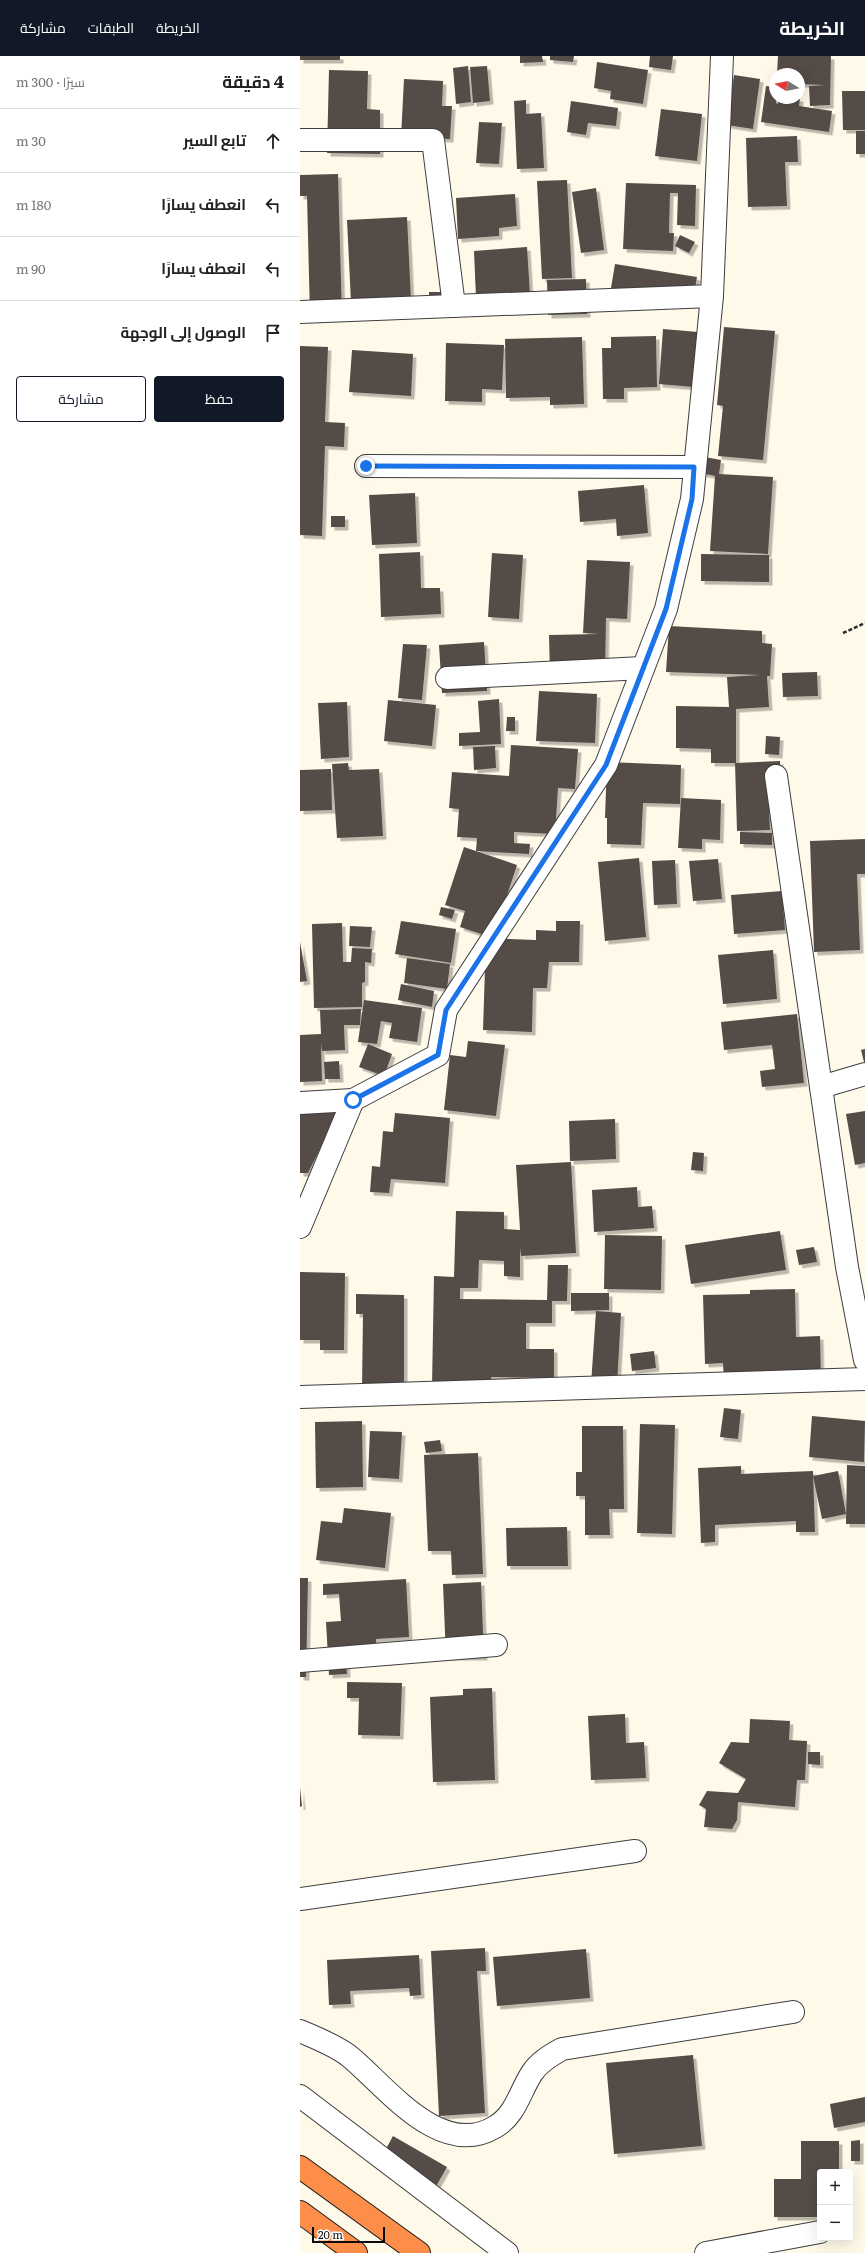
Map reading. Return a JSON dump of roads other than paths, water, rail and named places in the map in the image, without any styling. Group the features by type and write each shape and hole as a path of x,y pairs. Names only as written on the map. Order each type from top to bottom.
{"highway":[{"path":"300,2167 419,2253"},
{"path":"300,2212 356,2253"}],"street":[{"path":"300,1103 353,1100 438,1055 446,1010 606,765 666,609 692,499 712,296 722,56"},
{"path":"300,140 433,140 454,306"},
{"path":"300,312 712,296"},
{"path":"366,466 694,467"},
{"path":"447,678 643,668"},
{"path":"776,776 847,1267 865,1360"},
{"path":"821,1087 865,1074"},
{"path":"300,1227 353,1100"},
{"path":"300,1397 865,1379"},
{"path":"300,1662 496,1645"},
{"path":"300,1899 635,1851"},
{"path":"300,2032 348,2055 401,2105 420,2119 457,2134 478,2135 496,2127 507,2117 516,2106 532,2073 551,2055 562,2049 793,2012"},
{"path":"300,2096 507,2253"},
{"path":"706,2253 817,2233"}]}
